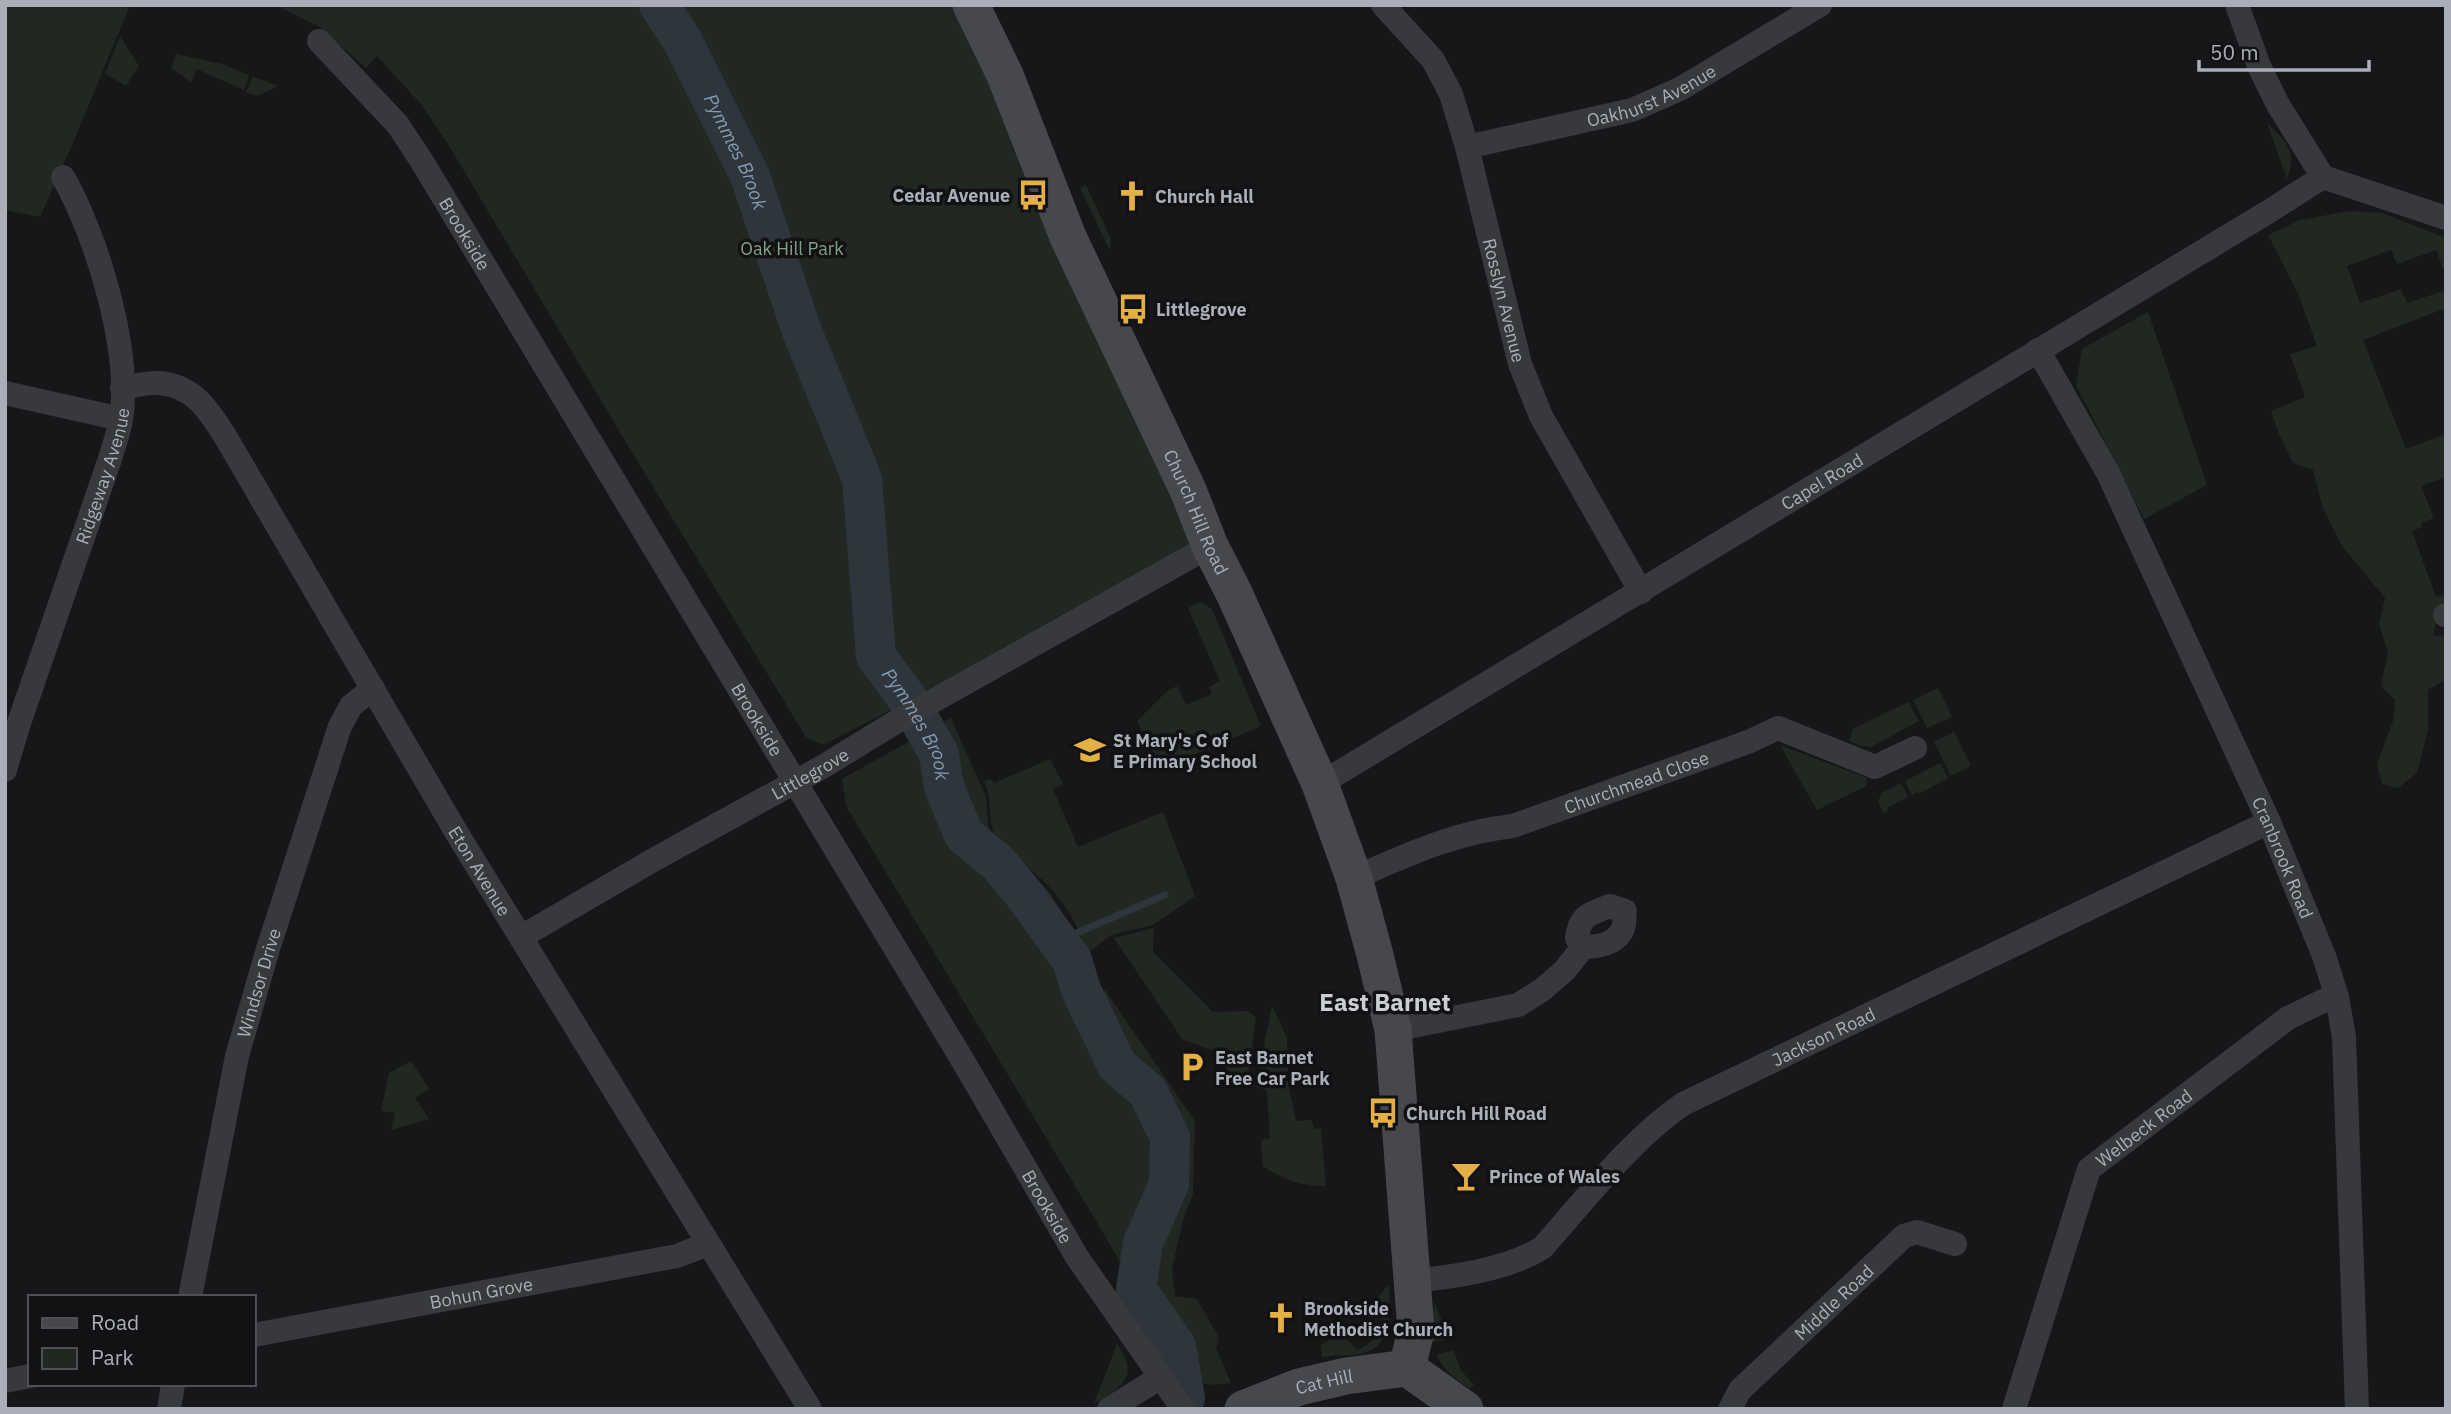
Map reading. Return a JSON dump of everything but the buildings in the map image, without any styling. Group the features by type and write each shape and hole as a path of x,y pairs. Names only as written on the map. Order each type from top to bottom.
{"street":[{"name":"Church Hill Road","path":"971,5 1005,75 1068,237 1188,490 1210,546 1320,783 1354,878 1393,1030 1416,1331 1407,1368"},
{"name":"Rosslyn Avenue","path":"1383,5 1433,60 1451,94 1467,147 1520,363 1541,416 1641,592"},
{"name":"Oakhurst Avenue","path":"1467,147 1632,110 1680,89 1820,5"},
{"path":"2237,5 2259,66 2277,103 2323,177 2446,218"},
{"name":"Brookside","path":"319,41 398,125 406,137 966,1066 1077,1257 1172,1393"},
{"name":"Ridgeway Avenue","path":"5,770 111,456 121,419 121,357 115,323 98,259 63,177"},
{"name":"Capel Road","path":"1320,783 1641,592 2323,177"},
{"name":"Cranbrook Road","path":"2038,350 2108,473 2269,822 2324,956 2337,997 2344,1037 2357,1409"},
{"name":"Eton Avenue","path":"122,388 160,383 184,391 202,401 521,937 810,1409"},
{"path":"5,393 121,419"},
{"name":"Littlegrove","path":"521,937 794,783 936,699 1210,546"},
{"name":"Windsor Drive","path":"190,1295 237,1055 264,962 340,726 351,706 373,688"},
{"name":"Churchmead Close","path":"1354,878 1424,846 1481,830 1513,826 1777,728 1875,767 1915,748"},
{"name":"Jackson Road","path":"1411,1281 1457,1277 1529,1256 1542,1248 1642,1137 1661,1119 1683,1104 2269,822"},
{"path":"1393,1030 1518,1005 1542,990 1565,970 1583,947"},
{"name":"Welbeck Road","path":"2014,1409 2090,1169 2288,1018 2323,1000 2337,997"},
{"name":"Middle Road","path":"1730,1409 1732,1401 1740,1391 1904,1237 1917,1232 1955,1244"},
{"name":"Bohun Grove","path":"256,1335 677,1256 708,1244"},
{"path":"1407,1368 1465,1409"},
{"name":"Cat Hill","path":"1243,1409 1299,1387 1346,1376 1407,1368"},
{"path":"5,1381 28,1376"},
{"path":"169,1409 173,1386"},
{"path":"1109,1409 1172,1393"}],"green space":[{"path":"5,5 130,5 40,217 5,210"},
{"name":"Oak Hill Park","path":"275,5 954,5 989,84 1031,195 1199,542 1052,620 932,689 823,745 806,737 451,149 421,104 377,56 366,68 320,27"},
{"path":"120,36 139,66 126,86 105,74"},
{"path":"176,54 222,64 249,75 244,90 197,69 191,82 171,68"},
{"path":"253,77 279,86 257,96 246,92"},
{"path":"2267,123 2288,148 2291,161 2287,179"},
{"path":"1086,185 1111,239 1110,251 1080,188"},
{"path":"2350,211 2382,213 2446,238 2446,276 2436,250 2397,264 2391,250 2347,266 2360,303 2401,289 2407,303 2446,290 2446,308 2363,340 2406,449 2446,434 2446,477 2421,486 2434,518 2421,523 2422,527 2412,531 2436,597 2446,594 2446,610 2439,613 2433,635 2446,637 2446,679 2428,690 2428,730 2417,773 2398,788 2382,784 2377,764 2393,721 2395,700 2381,686 2388,652 2379,624 2385,598 2342,546 2323,508 2313,470 2293,463 2271,411 2305,397 2290,354 2317,346 2299,296 2268,235 2300,220"},
{"path":"2148,312 2207,485 2144,519 2076,385 2082,349"},
{"path":"1201,602 1212,609 1261,726 1161,769 1137,721 1168,690 1177,686 1186,705 1212,694 1209,687 1220,681 1188,608"},
{"path":"1938,688 1952,717 1927,728 1913,700"},
{"path":"1908,702 1919,721 1871,747 1849,741 1853,729"},
{"path":"951,718 986,797 988,825 996,846 1047,889 1080,940 1084,963 1078,968 1096,997 1105,990 1195,1121 1193,1194 1183,1220 1172,1268 1175,1296 1197,1299 1219,1338 1216,1348 1231,1383 1203,1384 1181,1367 846,806 842,779"},
{"path":"1954,732 1971,766 1951,776 1934,742"},
{"path":"1780,745 1867,778 1866,786 1817,810"},
{"path":"1050,759 1063,784 1053,789 1078,847 1163,812 1195,896 1153,925 1111,935 1085,955 1078,930 1065,906 1047,884 1000,847 992,828 989,797 984,781 991,779 994,783"},
{"path":"1940,763 1948,778 1912,795 1905,781"},
{"path":"1901,783 1908,797 1888,807 1887,812 1883,813 1878,801 1882,793"},
{"path":"1154,928 1153,952 1213,1012 1248,1011 1256,1017 1247,1085 1236,1083 1215,1051 1183,1040 1114,938"},
{"path":"1272,1005 1287,1038 1288,1082 1296,1121 1312,1120 1314,1129 1321,1128 1326,1186 1293,1181 1263,1166 1261,1140 1270,1138 1267,1090 1256,1087"},
{"path":"411,1061 429,1089 415,1098 429,1119 391,1130 395,1113 381,1111 389,1073"},
{"path":"1389,1284 1389,1316 1379,1344 1361,1354 1322,1357 1321,1345 1340,1334 1358,1350 1374,1338 1383,1320 1369,1308"},
{"path":"1435,1304 1449,1339 1433,1342 1432,1317"},
{"path":"1117,1344 1127,1365 1125,1380 1094,1404"},
{"path":"1453,1350 1461,1370 1474,1385 1470,1388 1450,1374 1437,1355"}],"waterway":[{"name":"Pymmes Brook","path":"659,5 682,40 750,176 801,329 862,479 876,656 909,701 939,754 944,787 964,835 998,863 1072,960 1081,990 1117,1065 1148,1092 1170,1137 1169,1184 1143,1243 1136,1289 1176,1346 1185,1398"},
{"path":"1058,941 1165,895"}],"place":[{"name":"Cedar Avenue","path":"1033,195"},
{"name":"Church Hall","path":"1132,196"},
{"name":"Littlegrove","path":"1133,309"},
{"name":"St Mary's C of E Primary School","path":"1090,750"},
{"name":"East Barnet Free Car Park","path":"1192,1067"},
{"name":"Church Hill Road","path":"1383,1113"},
{"name":"Prince of Wales","path":"1466,1176"},
{"name":"Brookside Methodist Church","path":"1281,1318"}],"district":[{"name":"East Barnet","path":"1385,1002"}]}
